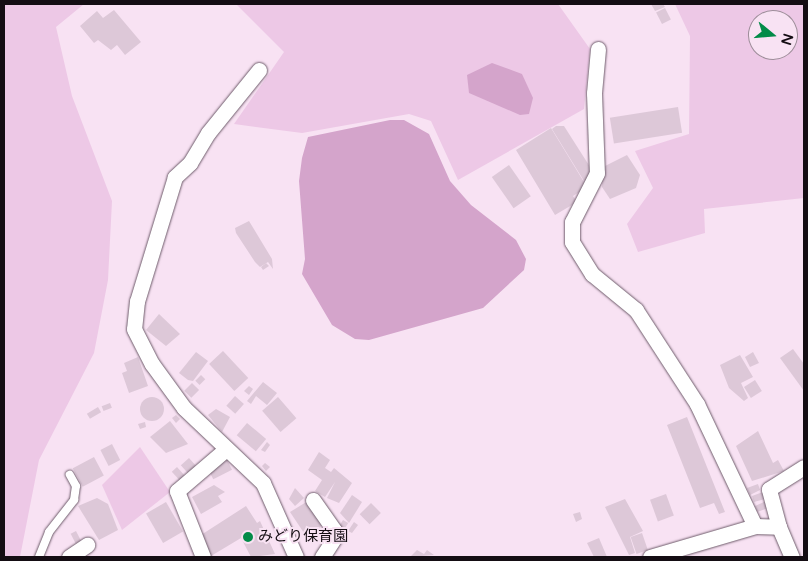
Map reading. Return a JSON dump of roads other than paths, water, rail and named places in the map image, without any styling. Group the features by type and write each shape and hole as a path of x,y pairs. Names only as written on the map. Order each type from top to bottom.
{"street":[{"path":"598,49 594,93 597,173 572,222 572,242 592,274 636,310 697,404 754,526"},
{"path":"259,70 208,133 190,163 175,177 137,300 134,328 152,364 184,408 263,483 296,557"},
{"path":"204,557 177,491 226,449"},
{"path":"792,557 779,527 769,489 804,467"},
{"path":"313,500 334,530 335,537 322,557"},
{"path":"650,557 754,526 779,527"},
{"path":"69,557 87,545"}],"lane":[{"path":"39,557 50,532 74,500 76,486 70,475"}],"place":[{"name":"みどり保育園","path":"248,537"}]}
